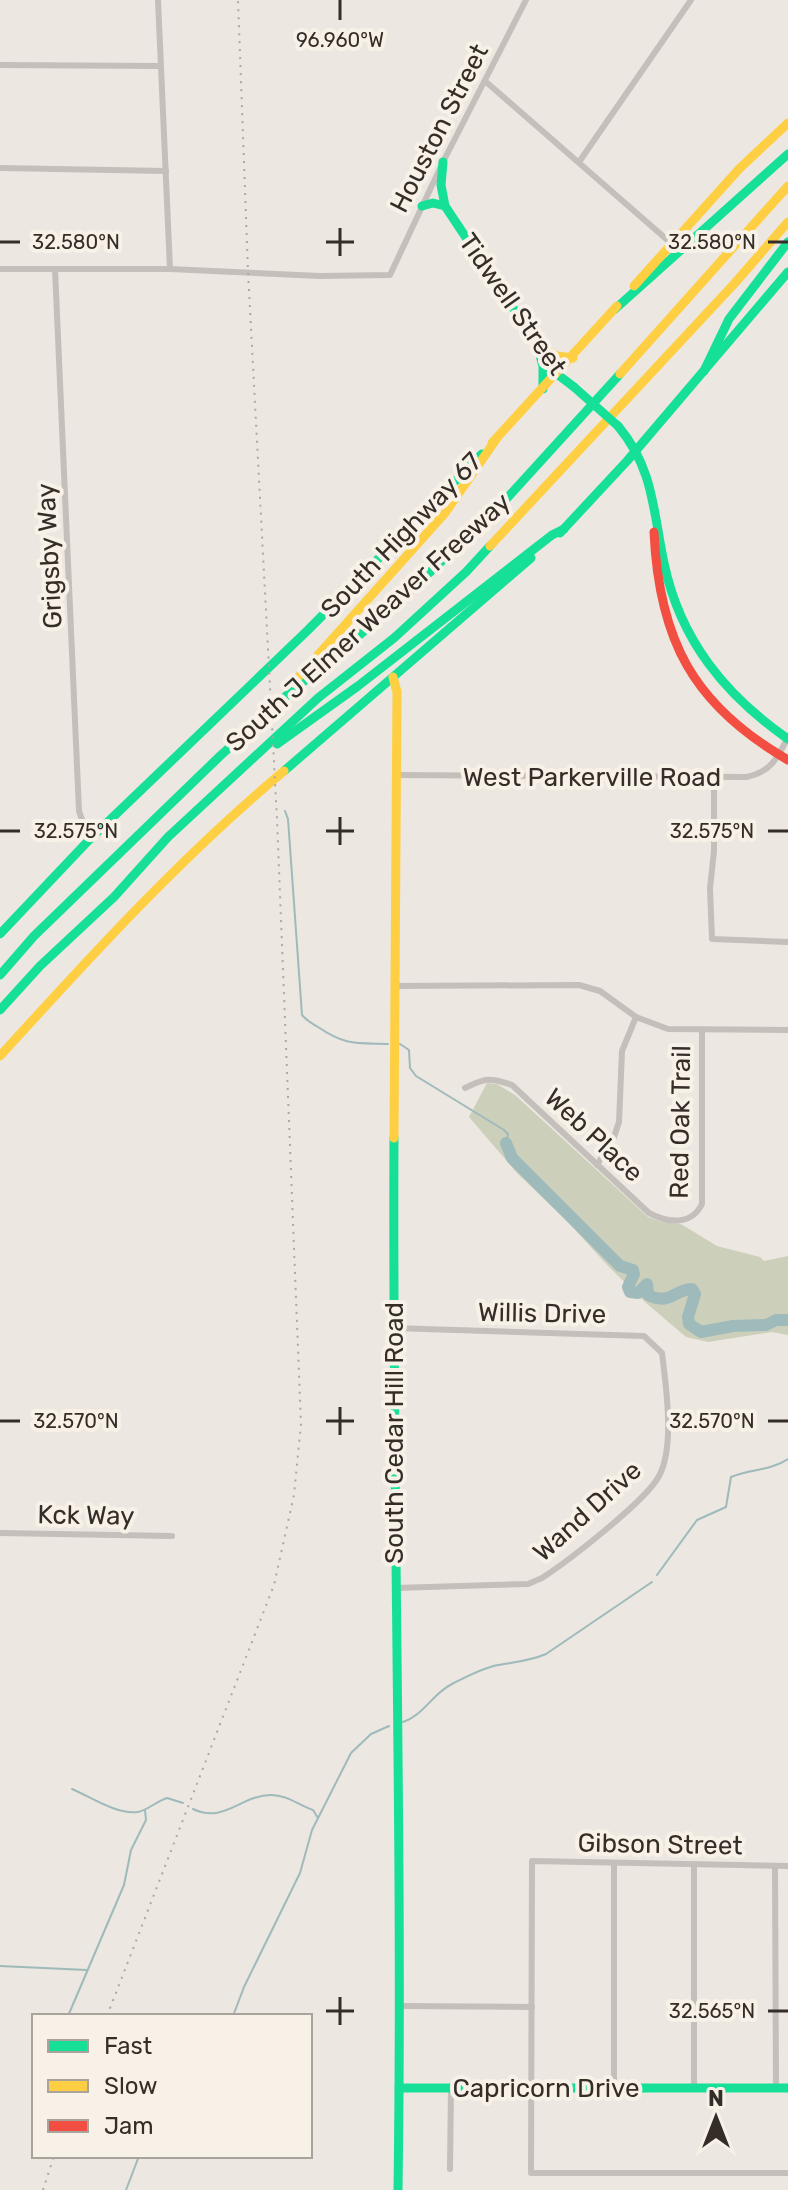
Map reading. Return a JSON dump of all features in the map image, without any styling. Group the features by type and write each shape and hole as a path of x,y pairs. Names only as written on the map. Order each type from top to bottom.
{"main road":[{"name":"South Highway 67","path":"0,934 89,840 329,610 497,438 573,358 739,169 788,123"},
{"path":"614,310 788,154"},
{"name":"Tidwell Street","path":"443,162 441,185 445,206 532,338 557,374 618,426 637,449 647,468 668,580 682,622 708,669 749,712 788,739"},
{"name":"South J Elmer Weaver Freeway","path":"0,975 96,874 285,697 393,607 499,507 788,186"},
{"path":"422,206 433,203 445,206"},
{"name":"South J Elmer Weaver Freeway","path":"0,1010 40,966 114,897 168,837 318,698 394,638 466,572 714,307 788,222"},
{"path":"704,371 711,350 735,310 788,242"},
{"path":"0,1056 80,968 242,806 362,706 564,529 637,449 788,272"},
{"path":"532,338 548,352 573,358"},
{"path":"532,338 543,366 543,389"},
{"path":"285,697 294,682 445,513 497,438"},
{"name":"Tidwell Street","path":"655,513 657,587 664,615 681,654 691,673 725,717 745,734 783,757"},
{"path":"250,761 358,686 552,535 564,529"},
{"name":"South Cedar Hill Road","path":"393,677 397,692 393,1328 401,1998 398,2190"},
{"name":"Capricorn Drive","path":"399,2088 788,2088"}],"street":[{"path":"0,269 170,269 158,0"},
{"name":"Houston Street","path":"170,269 320,276 390,275 443,162 526,0"},
{"path":"579,162 691,0"},
{"path":"0,65 160,66"},
{"path":"485,81 672,244"},
{"path":"0,168 166,171"},
{"name":"Grigsby Way","path":"55,269 79,811 89,840"},
{"name":"West Parkerville Road","path":"396,775 714,778 759,775 783,757 788,739"},
{"path":"714,778 710,901 712,939 788,942"},
{"path":"394,986 579,985 600,991 636,1017 668,1029 788,1030"},
{"path":"597,1165 619,1122 622,1051 636,1017"},
{"name":"Red Oak Trail","path":"697,1214 702,1204 702,1030"},
{"name":"Web Place","path":"465,1088 484,1079 497,1079 512,1085 649,1213 657,1217 686,1220 697,1214"},
{"name":"Willis Drive","path":"393,1328 644,1336 662,1353 664,1375"},
{"name":"Wand Drive","path":"395,1588 528,1584 552,1571 644,1495 659,1477 665,1458 667,1432 664,1375"},
{"name":"Kck Way","path":"0,1533 172,1536"},
{"name":"Gibson Street","path":"532,2007 532,1861 788,1866"},
{"path":"614,1864 614,2088"},
{"path":"694,1865 694,2089"},
{"path":"775,1866 776,2088"},
{"path":"399,2006 532,2007 531,2173 788,2173"},
{"path":"450,2169 451,2087"}],"green space":[{"path":"487,1083 497,1084 515,1095 648,1217 681,1224 717,1246 760,1257 764,1261 788,1256 788,1335 772,1332 708,1342 686,1337 608,1266 517,1173 469,1117"}],"waterway":[{"path":"285,811 302,1015 309,1022 344,1040 388,1044"},
{"path":"400,1044 409,1050 410,1068 416,1076 504,1130 508,1134 506,1143"},
{"path":"506,1143 512,1158 620,1266 633,1270 628,1287 630,1292 638,1293 647,1284 648,1295 662,1299 692,1289 695,1294 689,1324 701,1332 788,1320"},
{"path":"657,1575 697,1520 726,1507 731,1477 774,1466 788,1459"},
{"path":"403,1722 417,1715 445,1688 468,1676 492,1666 546,1654 652,1582"},
{"path":"234,2014 300,1873 312,1830 351,1753 371,1734 389,1726"},
{"path":"72,1789 113,1808 130,1812 142,1811 167,1798 183,1803"},
{"path":"193,1809 214,1813 260,1796 277,1795 313,1810 318,1818"},
{"path":"69,2014 124,1885 131,1850 146,1820 145,1810"},
{"path":"0,1966 87,1970"},
{"path":"126,2190 138,2158"}],"railway":[{"path":"108,2014 274,1585 294,1495 301,1424 277,819 248,271 238,0"},
{"path":"43,2190 53,2158"}],"traffic: fast":[{"path":"614,310 788,154"},
{"path":"443,162 441,185 445,206 557,374 574,387"},
{"path":"422,206 433,203 445,206"},
{"path":"704,371 729,319 788,242"},
{"path":"560,533 627,461 788,272"},
{"path":"540,355 543,389"},
{"path":"0,975 34,936 220,756 393,607 499,507 620,374"},
{"path":"574,387 618,426"},
{"path":"618,426 639,458 650,491 671,591 694,641 708,663 744,704 788,739"},
{"path":"0,934 89,840 308,630 482,454"},
{"path":"277,744 564,529"},
{"path":"0,1010 40,966 114,897 168,837 318,698 394,638 490,546"},
{"path":"284,771 531,558"},
{"path":"394,1138 398,2190"},
{"path":"399,2088 788,2088"}],"traffic: slow":[{"path":"634,286 739,169 788,123"},
{"path":"620,374 788,186"},
{"path":"490,546 788,222"},
{"path":"492,443 617,306"},
{"path":"542,348 557,356 573,358"},
{"path":"293,683 445,513 497,438"},
{"path":"393,677 397,692 394,1138"},
{"path":"0,1056 173,873 284,771"}],"traffic: jam":[{"path":"654,532 664,605 687,666 705,692 728,716 755,739 788,760"}]}
